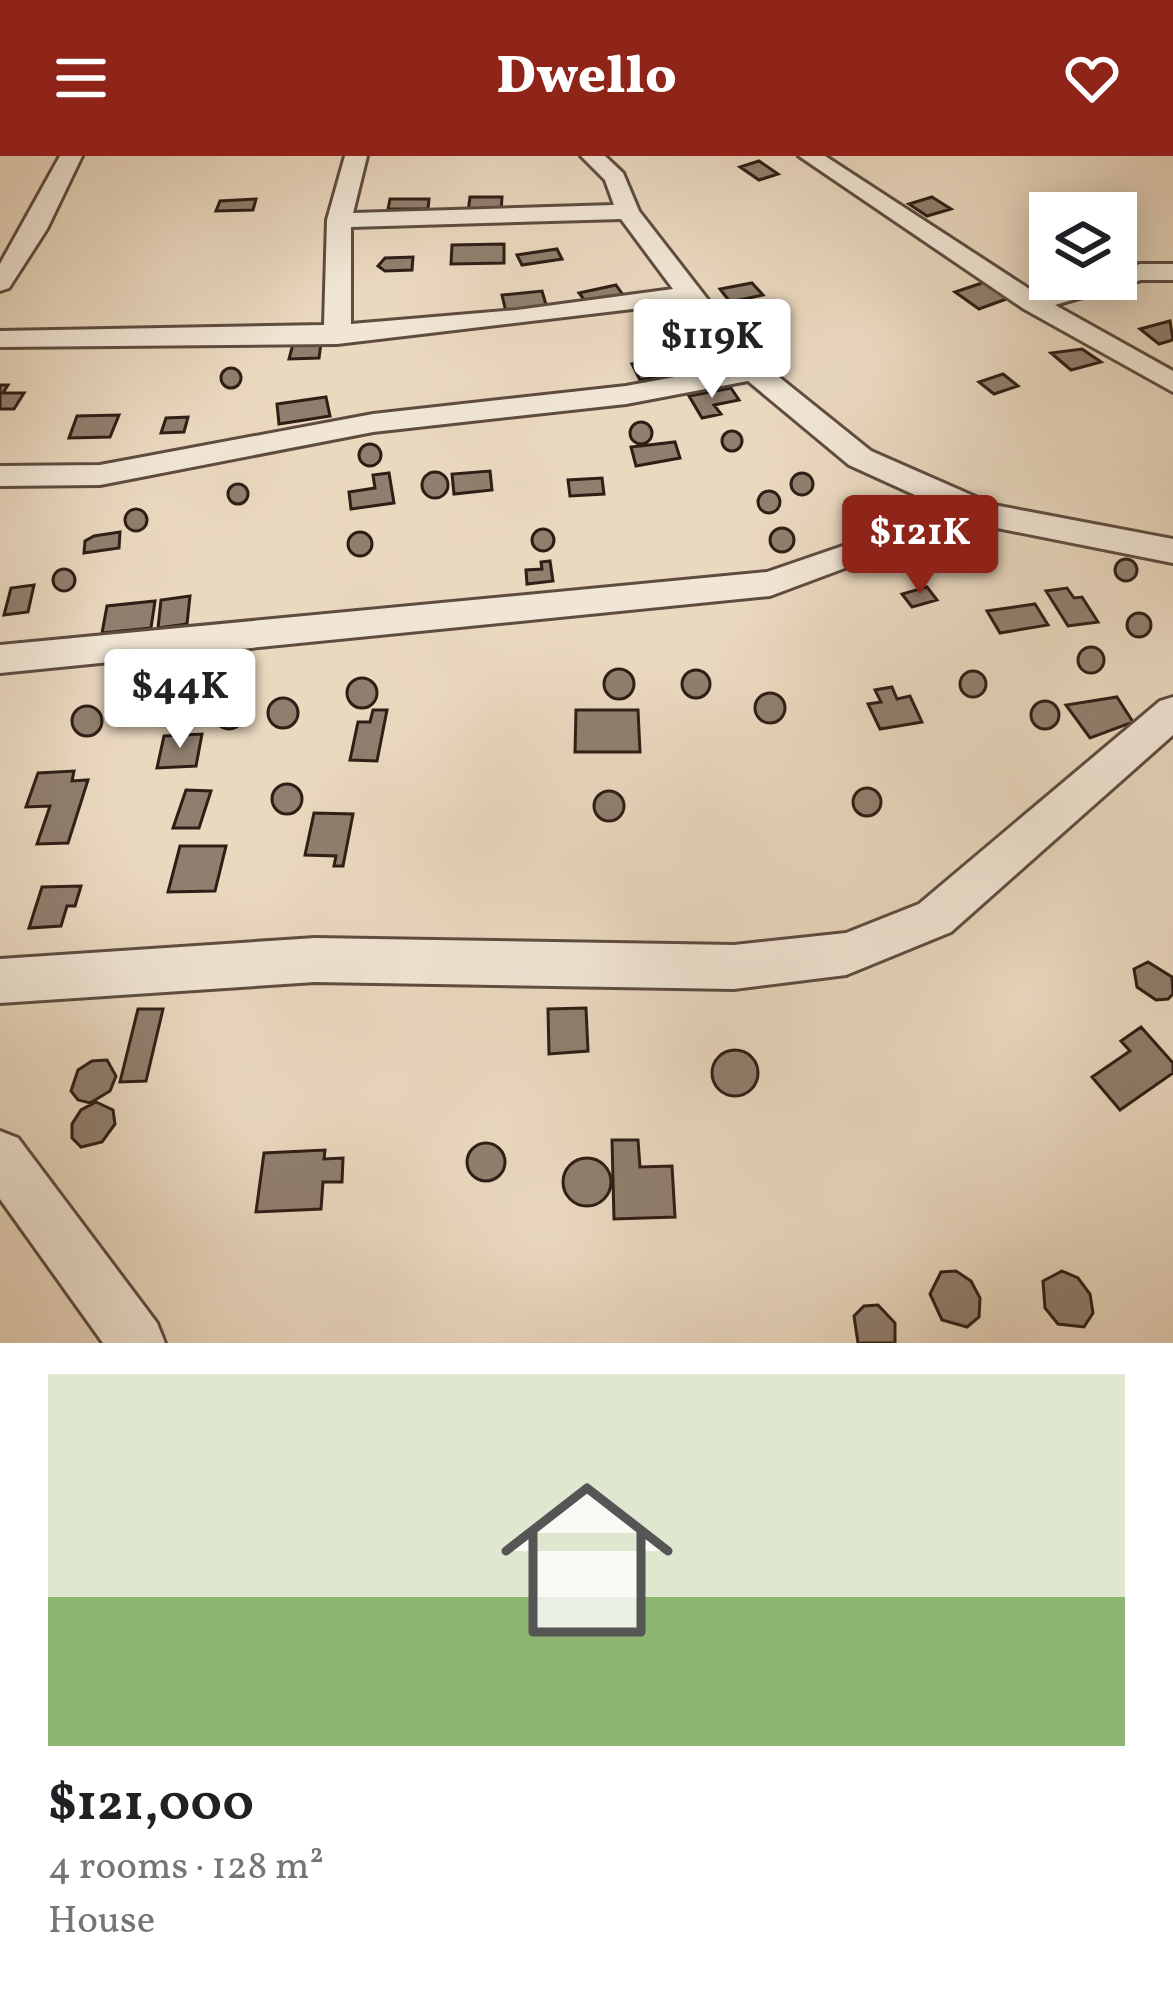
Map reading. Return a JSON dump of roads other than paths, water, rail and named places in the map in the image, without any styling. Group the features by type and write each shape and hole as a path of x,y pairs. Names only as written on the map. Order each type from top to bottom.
{"street":[{"path":"0,283 35,229 71,156"},
{"path":"337,336 339,220 356,156"},
{"path":"592,156 615,178 628,212 688,294 754,371 860,458 987,515 1173,550"},
{"path":"810,156 1033,303 1173,383"},
{"path":"339,220 628,212"},
{"path":"1033,303 1140,272 1173,272"},
{"path":"0,339 337,336 584,312 688,294"},
{"path":"0,476 100,475 374,423 626,394 754,371"},
{"path":"0,659 770,584 931,524 987,515"},
{"path":"0,981 315,960 734,968 846,954 935,917 1173,712"},
{"path":"0,1156 137,1343"}]}
